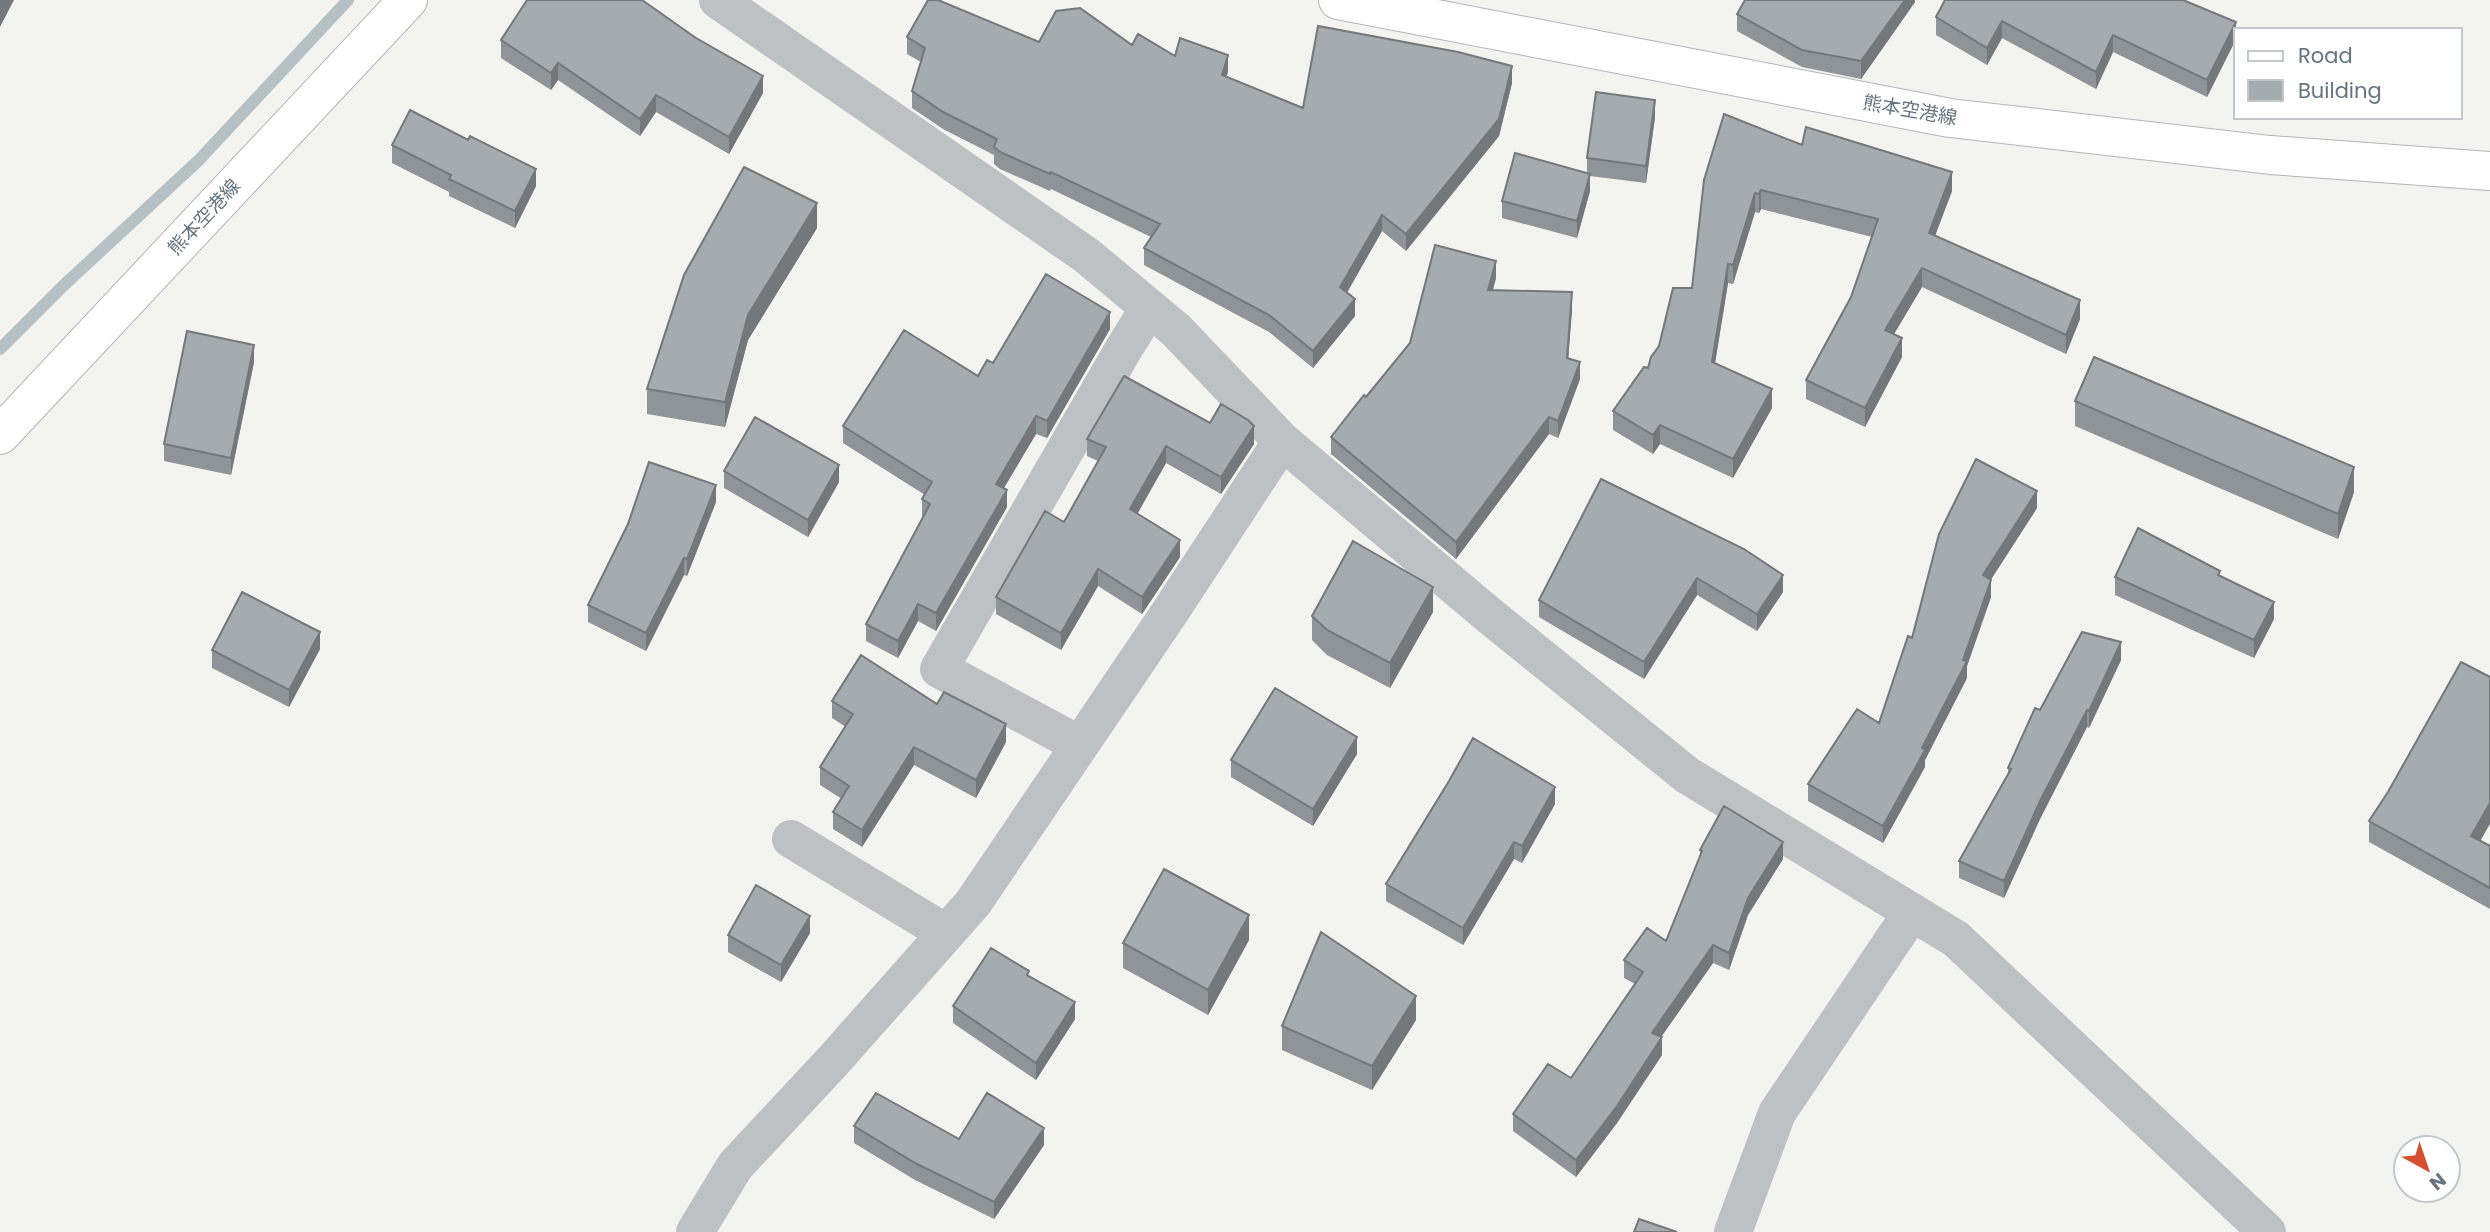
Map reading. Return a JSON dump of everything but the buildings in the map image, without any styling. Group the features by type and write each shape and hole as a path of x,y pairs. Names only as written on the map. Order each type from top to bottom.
{"main road":[{"name":"熊本空港線","path":"0,435 408,0"},
{"name":"熊本空港線","path":"1338,0 1950,118 2270,155 2490,171"}],"street":[{"path":"718,0 1086,255 1176,330 1282,441 1687,775 1956,939 2267,1232"},
{"path":"1080,745 939,669 1149,308"},
{"path":"695,1232 735,1166 973,903 1282,441"},
{"path":"791,839 946,933"},
{"path":"1733,1232 1777,1113 1912,912"}],"waterway":[{"path":"0,349 63,286 199,160 348,0"}]}
